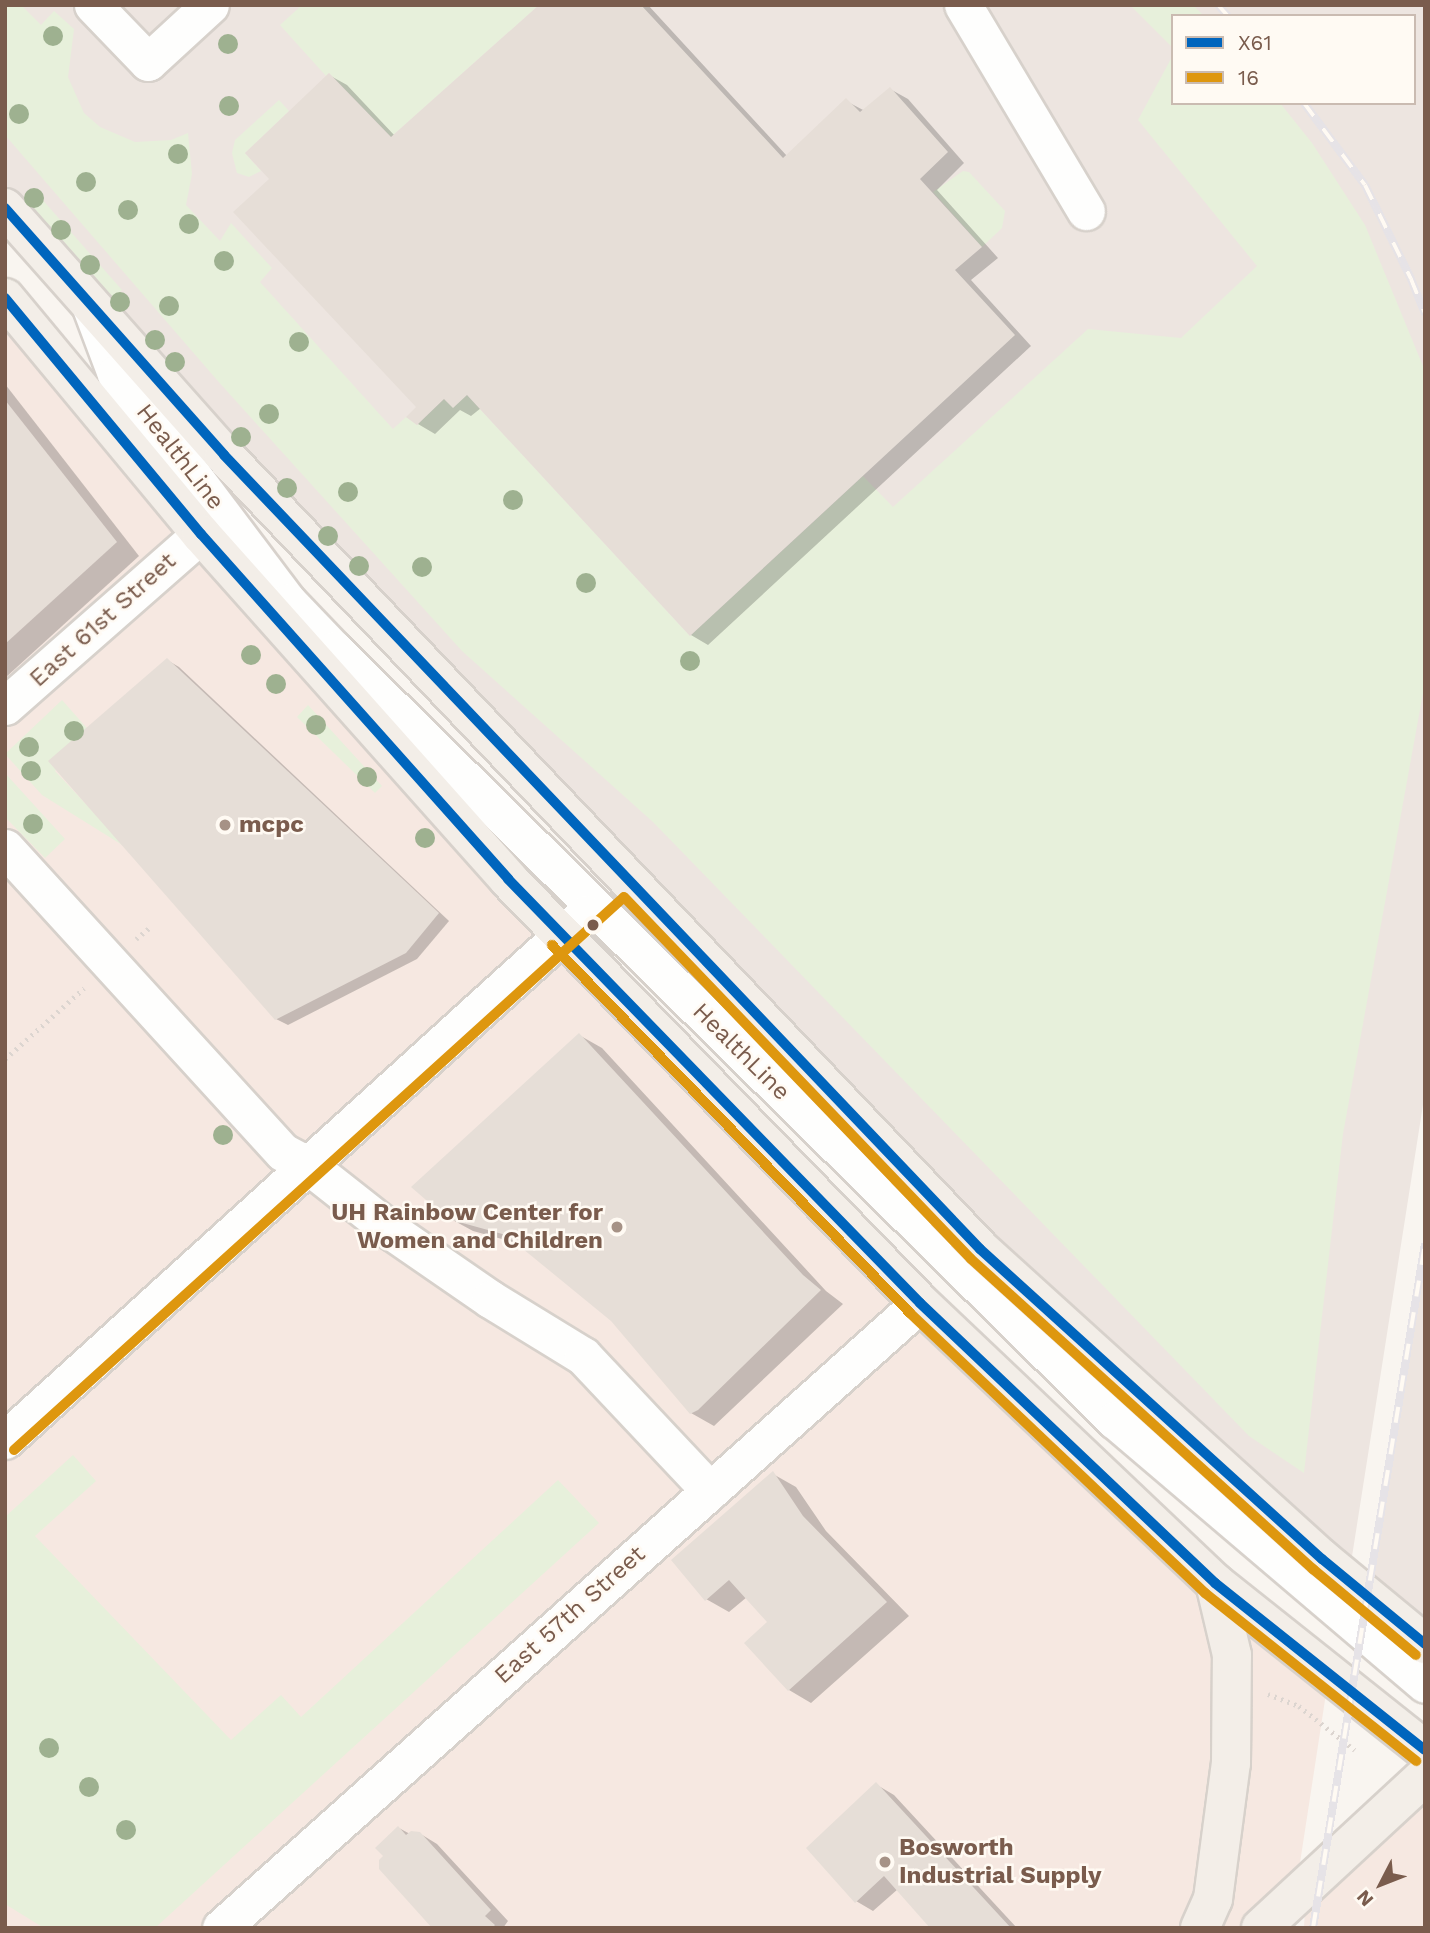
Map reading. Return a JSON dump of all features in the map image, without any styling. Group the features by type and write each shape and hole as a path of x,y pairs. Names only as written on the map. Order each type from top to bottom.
{"main road":[{"path":"5,208 223,455 980,1249 1322,1559 1425,1644"},
{"path":"5,298 201,534 508,879 919,1303 1214,1583 1425,1750"},
{"path":"1200,1928 1213,1899 1231,1763 1232,1655 1214,1583"},
{"path":"1261,1928 1425,1776"}],"street":[{"path":"93,5 149,62 210,5"},
{"path":"963,5 1086,211"},
{"name":"HealthLine","path":"90,304 116,374 288,602"},
{"name":"HealthLine","path":"201,534 288,602 1115,1420 1425,1684"},
{"name":"East 61st Street","path":"5,706 201,534"},
{"path":"5,848 283,1152 309,1166 393,1232 583,1356 710,1491"},
{"path":"12,1420 309,1166 625,877"},
{"name":"East 57th Street","path":"221,1928 919,1303"}],"path":[{"path":"5,1059 149,928"},
{"path":"1263,1692 1299,1706 1355,1750"}],"shaded area":[{"path":"5,5 1425,5 1425,1092 1348,1582 980,1249 5,208"},
{"path":"5,298 508,879 1329,1674 1290,1928 5,1928"},
{"path":"1425,1242 1425,1644 1367,1598"},
{"path":"1425,1776 1425,1928 1304,1928 1306,1888"}],"green space":[{"path":"5,5 21,5 41,25 54,11 74,29 68,77 84,113 100,127 135,142 171,140 188,133 192,174 186,205 220,241 231,223 272,268 260,282 393,429 406,417 417,425 444,399 453,407 467,395 690,636 863,476 893,507 1088,329 1181,338 1257,266 1138,120 1171,59 1171,105 1282,105 1312,143 1365,225 1425,371 1425,682 1343,1134 1304,1473 1249,1436 653,822 462,651 217,380 5,135"},
{"path":"302,5 539,5 391,137 329,73 326,76 280,25"},
{"path":"1130,5 1193,5 1202,14 1171,14 1171,46"},
{"path":"279,100 289,111 245,153 261,171 249,177 237,173 232,153 235,140"},
{"path":"963,171 969,172 1005,211 1002,228 982,247 933,192"},
{"path":"33,189 122,290 113,298 24,197"},
{"path":"62,700 93,735 55,771 127,848 42,795 5,754"},
{"path":"308,705 382,786 375,793 297,717"},
{"path":"5,773 65,839 45,858 5,817"},
{"path":"73,1455 96,1481 35,1536 231,1740 281,1695 301,1717 558,1480 599,1523 155,1928 44,1928 5,1904 5,1517"}],"building":[{"path":"539,5 641,5 783,158 846,98 860,112 890,87 948,152 920,179 982,247 955,270 1015,335 690,636 467,395 453,408 444,399 417,425 406,417 416,407 233,212 269,179 245,153 329,73 391,137"},
{"path":"5,400 117,542 5,644"},
{"name":"mcpc","path":"167,658 439,913 406,953 275,1020 48,761"},
{"name":"UH Rainbow Center for Women and Children","path":"579,1033 803,1275 821,1290 698,1410 690,1414 611,1321 506,1235 448,1219 411,1187"},
{"path":"773,1471 803,1516 887,1602 788,1691 744,1643 767,1622 729,1580 705,1601 671,1560"},
{"name":"Bosworth Industrial Supply","path":"876,1782 1011,1928 930,1928 884,1876 855,1903 806,1848"},
{"path":"398,1826 406,1835 411,1831 420,1832 491,1910 485,1916 495,1925 492,1928 432,1928 379,1869 379,1860 383,1856 375,1848"}],"railway":[{"path":"1218,5 1226,14"},
{"path":"1305,105 1365,185 1425,314"},
{"path":"1313,1928 1425,1243"}],"transit line":[{"name":"X61","path":"5,208 224,455 980,1249 1322,1559 1425,1644"},
{"name":"X61","path":"5,298 201,534 508,879 920,1303 1215,1583 1425,1750"},
{"name":"16","path":"14,1450 624,897 971,1259 1313,1569 1416,1655"},
{"name":"16","path":"552,945 910,1313 1205,1593 1416,1761"}],"place":[{"name":"mcpc","path":"225,825"},
{"name":"UH Rainbow Center for Women and Children","path":"617,1227"},
{"name":"Bosworth Industrial Supply","path":"885,1862"}]}
